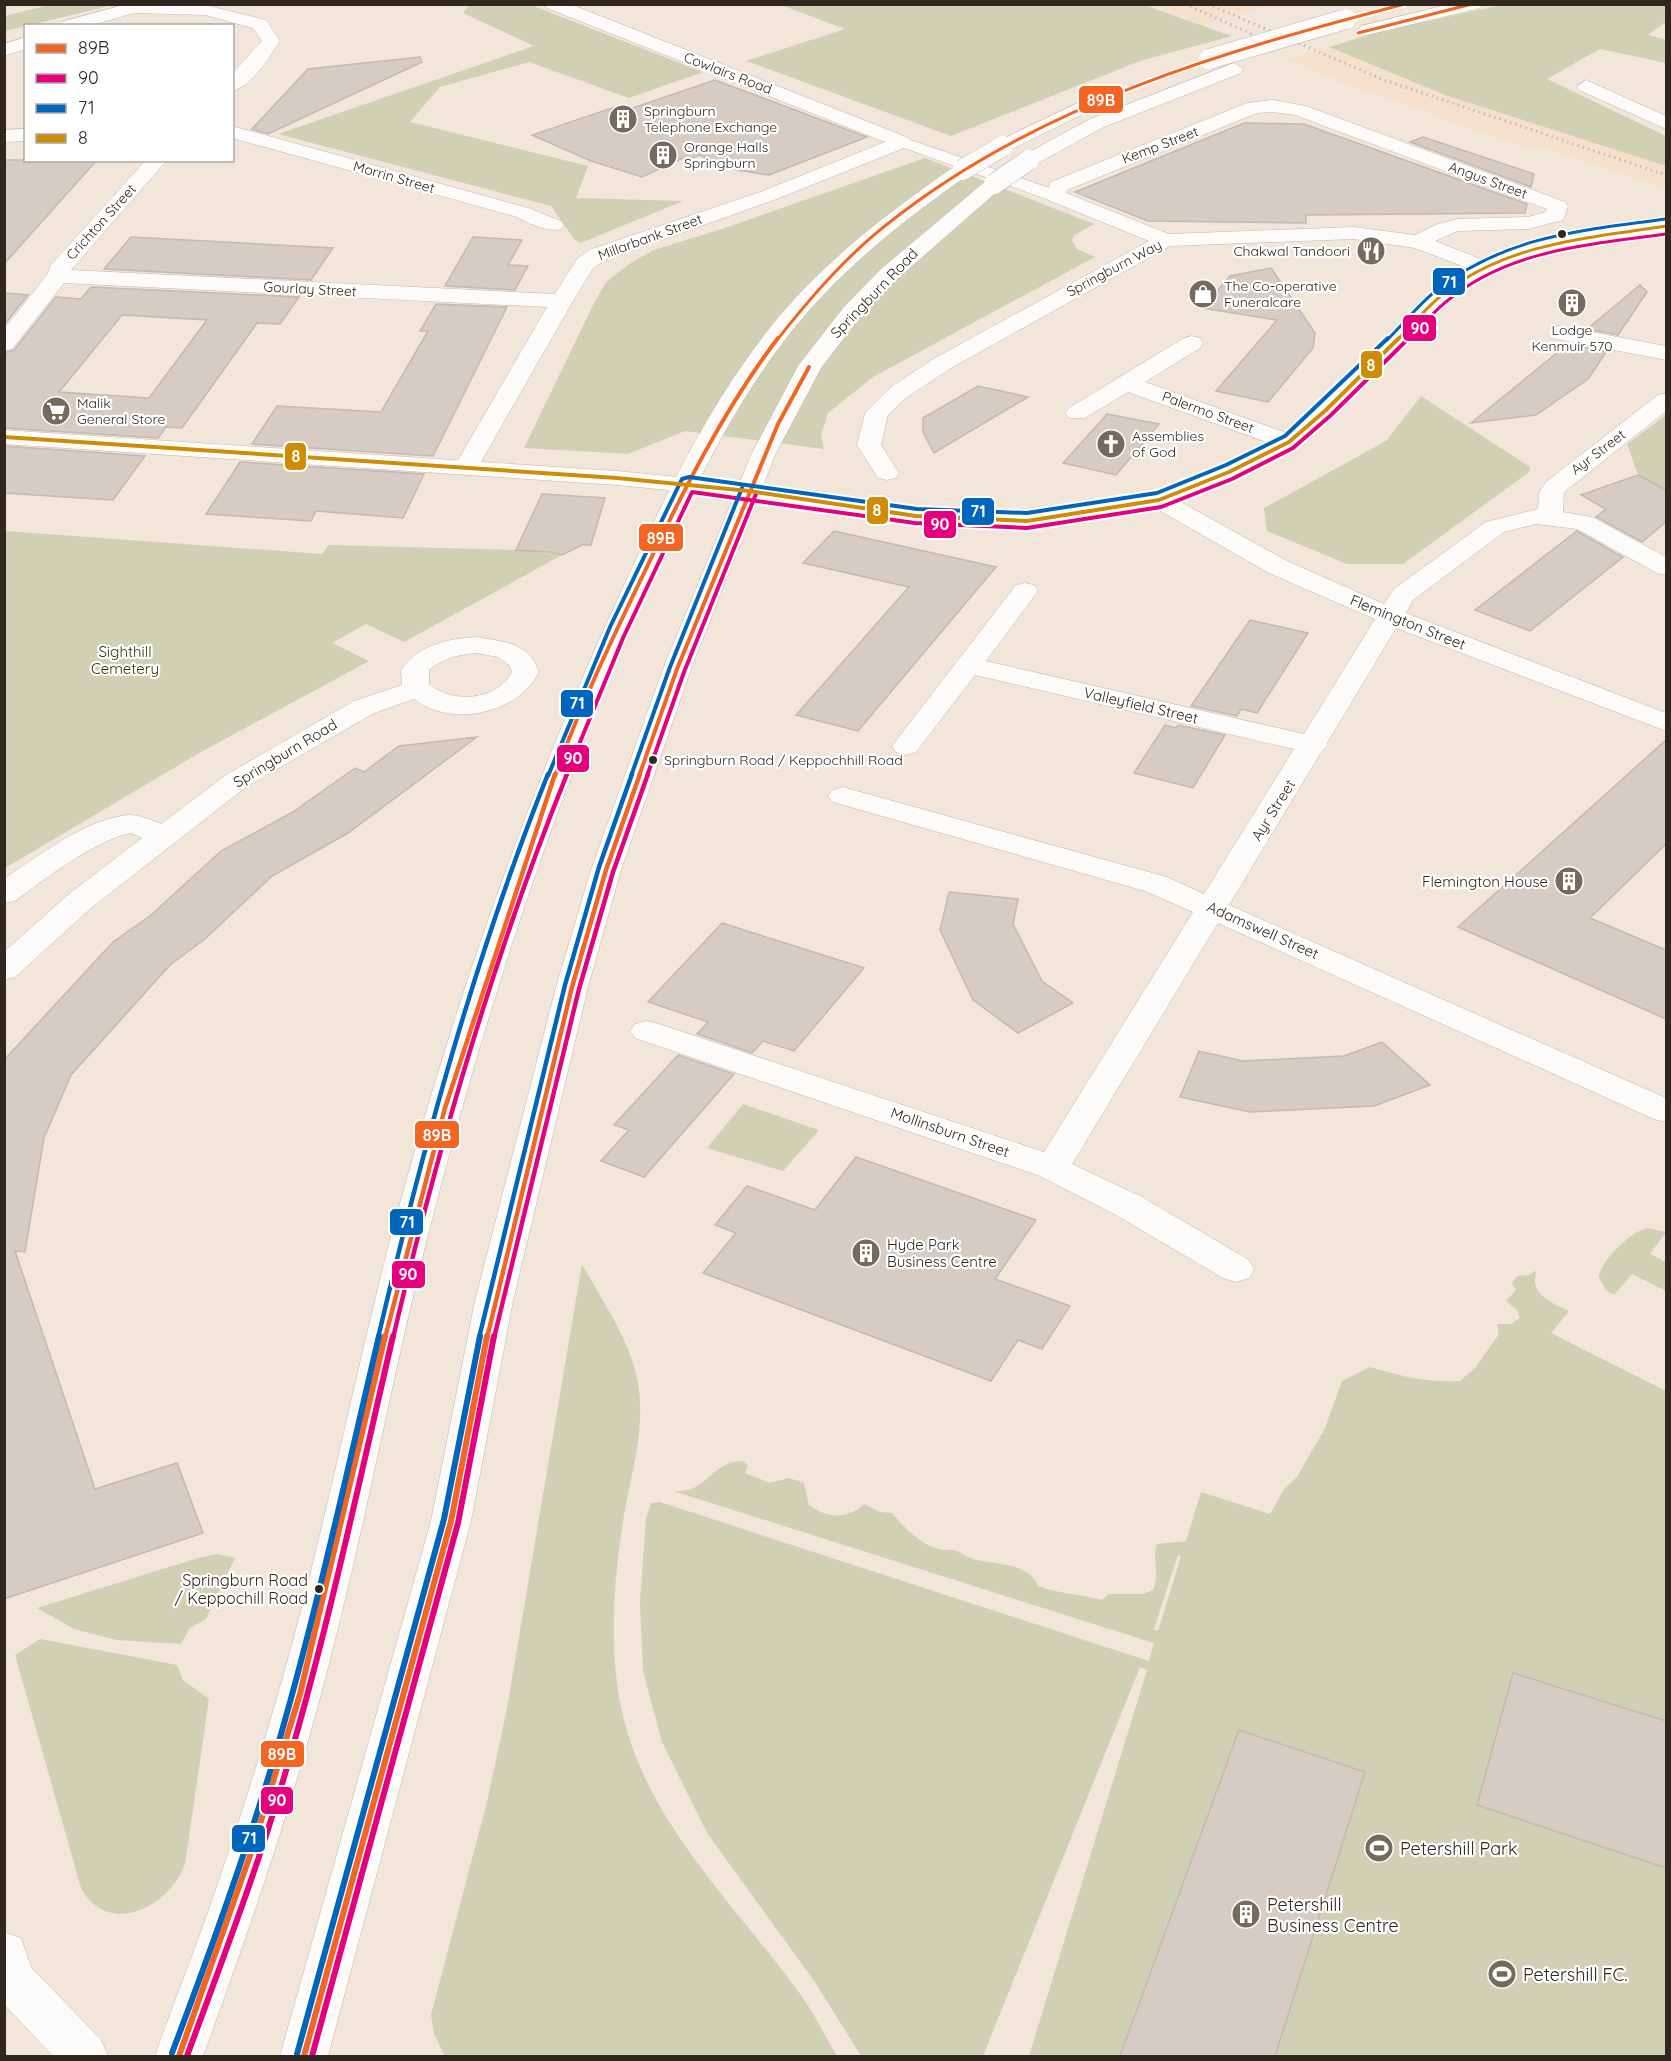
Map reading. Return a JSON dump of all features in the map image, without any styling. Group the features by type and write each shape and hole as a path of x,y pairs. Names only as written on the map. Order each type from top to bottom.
{"street":[{"name":"Cowlairs Road","path":"553,4 902,142"},
{"path":"179,2056 239,1893 279,1768 313,1646 423,1183 465,1042 567,744 596,675 688,484 755,365 805,301 891,220 962,170 1003,146 1085,106 1209,59 1346,19 1407,4"},
{"name":"Springburn Road","path":"304,2056 451,1521 494,1302 575,977 606,870 677,669 749,491 778,424 810,366 828,340 888,275 994,184 1029,160 1107,119 1234,69 1367,30 1474,4"},
{"path":"74,24 134,8 205,10 260,24 270,41 256,62 234,83"},
{"path":"4,51 24,43"},
{"path":"1586,86 1666,123"},
{"name":"Kemp Street","path":"1055,196 1058,186 1099,169 1254,107 1273,106"},
{"name":"Angus Street","path":"1273,106 1299,110 1558,206 1556,216 1530,223 1468,224 1435,230 1419,242"},
{"name":"Morrin Street","path":"234,133 520,212 554,225"},
{"path":"4,136 24,135"},
{"path":"902,142 1055,196 1166,240"},
{"name":"Millarbank Street","path":"466,467 562,301 585,264 597,255 768,196 902,142"},
{"name":"Crichton Street","path":"5,342 58,276 59,270 155,162"},
{"path":"4,437 688,484 905,515 1027,521 1159,500 1229,472 1289,442 1326,410 1443,294 1482,268 1545,244 1666,226"},
{"name":"Springburn Way","path":"887,473 869,445 877,413 899,392 943,363 1166,240 1354,233 1419,242 1482,268"},
{"name":"Gourlay Street","path":"58,276 562,301"},
{"path":"1558,333 1666,353"},
{"path":"1077,413 1192,342"},
{"name":"Palermo Street","path":"1126,383 1289,442"},
{"name":"Ayr Street","path":"1550,516 1551,493 1555,487 1666,400"},
{"name":"Flemington Street","path":"1159,500 1278,567 1389,616 1666,723"},
{"name":"Ayr Street","path":"1052,1168 1314,745 1389,616 1404,595 1495,527 1520,519 1550,516 1590,525 1666,567"},
{"path":"906,746 1025,591"},
{"name":"Valleyfield Street","path":"968,665 1314,745"},
{"name":"Springburn Road","path":"4,970 80,901 162,836 242,778 364,707 417,689"},
{"name":"Adamswell Street","path":"843,795 1156,884 1666,1111"},
{"path":"4,894 52,862 115,827 135,825 162,836"},
{"name":"Mollinsburn Street","path":"647,1031 990,1145 1052,1168 1129,1206 1236,1269"},
{"path":"4,1953 11,1978 84,2056"}],"shaded area":[{"path":"1157,4 1271,5 1202,25"},
{"path":"1329,47 1445,95 1666,166 1666,188 1545,148 1522,146 1356,88 1285,59"}],"green space":[{"path":"50,4 113,5 34,24 24,24 24,26 5,31 5,16"},
{"path":"469,5 531,5 703,72 629,98 529,62 440,87 410,122 588,166 576,198 683,201 581,243 574,239 551,206 278,134 534,46 463,13"},
{"path":"781,5 1144,5 1232,36 1140,61 951,136 746,61 845,29"},
{"path":"1502,5 1666,5 1666,22 1648,35 1666,40 1666,63 1600,49 1547,79 1666,136 1666,166 1445,95 1329,47 1378,32"},
{"path":"925,158 1094,224 1075,235 1072,240 1077,249 1095,257 873,377 828,413 821,435 824,449 685,431 628,454 524,448 606,282 632,262 654,250 725,228"},
{"path":"1421,396 1530,467 1529,472 1403,564 1347,564 1267,531 1264,508 1386,441"},
{"path":"1666,415 1666,490 1638,475 1627,444"},
{"name":"Sighthill Cemetery","path":"5,531 322,554 329,545 523,550 562,555 404,642 366,624 332,643 369,661 201,752 5,868"},
{"path":"743,1104 819,1130 783,1171 707,1148"},
{"path":"1648,1228 1666,1232 1650,1254 1666,1262 1666,1291 1632,1274 1614,1295 1607,1291 1599,1278 1604,1264 1625,1240"},
{"path":"582,1264 629,1352 640,1399 638,1444 618,1556 614,1610 615,1664 623,1716 636,1756 653,1794 674,1829 800,1994 837,2056 445,2056 434,2034 431,2015 488,1798 507,1708"},
{"path":"1537,1270 1535,1278 1538,1291 1548,1300 1569,1311 1551,1333 1666,1391 1666,2056 1029,2056 1147,1670 1140,1667 983,2056 861,2056 815,1982 707,1833 662,1742 643,1671 640,1602 646,1518 651,1503 660,1502 1149,1661 1154,1643 673,1491 694,1488 723,1466 732,1462 744,1461 748,1466 745,1473 770,1483 789,1478 804,1483 809,1505 823,1513 844,1515 864,1504 880,1512 892,1513 912,1534 931,1547 955,1551 973,1559 1019,1568 1034,1578 1038,1586 1046,1589 1102,1600 1109,1594 1143,1594 1153,1590 1155,1584 1157,1544 1186,1541 1201,1492 1270,1514 1284,1489 1297,1477 1325,1428 1342,1381 1370,1367 1414,1378 1460,1381 1475,1368 1499,1334 1497,1324 1510,1324 1520,1318 1517,1310 1506,1301 1516,1290 1512,1283 1517,1276 1529,1275","holes":["1178,1555 1181,1556 1158,1631 1154,1629"]},
{"path":"217,1554 235,1558 206,1619 190,1628 181,1644 117,1640 74,1629 37,1608 198,1558"},
{"path":"40,1639 177,1665 183,1680 209,1699 185,1864 166,1893 153,1904 138,1911 122,1914 107,1911 93,1903 81,1888 15,1655"}],"building":[{"path":"420,57 422,62 268,134 252,129 308,69"},
{"path":"715,80 867,137 769,175 737,170 699,155 688,160 683,158 642,177 591,161 532,135 615,107 624,111"},
{"path":"1244,123 1304,124 1527,204 1525,213 1306,215 1306,223 1148,221 1075,192"},
{"path":"1423,137 1534,174 1531,187 1410,142"},
{"path":"4,160 95,162 4,264"},
{"path":"131,237 333,248 311,280 104,269"},
{"path":"473,237 522,240 508,265 528,266 515,290 445,286"},
{"path":"1271,268 1315,333 1313,348 1268,402 1216,391 1277,320 1202,308 1230,276"},
{"path":"1640,285 1647,292 1618,335 1587,329"},
{"path":"91,287 299,297 280,324 257,323 182,428 166,427 158,438 4,428 4,353 14,350 56,297 81,299","holes":["122,315 207,320 149,398 59,392"]},
{"path":"4,293 28,295 4,325"},
{"path":"436,304 507,307 433,456 252,444 277,406 381,412 428,331 420,331"},
{"path":"1568,344 1607,351 1588,379 1536,415 1471,423"},
{"path":"978,386 1028,397 934,453 923,432 923,418"},
{"name":"Assemblies of God","path":"1107,414 1159,424 1116,475 1063,463"},
{"path":"4,446 145,456 113,500 4,493"},
{"path":"240,462 424,474 403,518 316,511 311,521 206,514"},
{"path":"1638,475 1666,490 1666,522 1642,542 1596,517 1606,509 1581,495"},
{"path":"542,494 605,498 591,545 582,545 562,555 516,550"},
{"path":"834,531 996,567 858,731 796,715 909,587 803,563"},
{"path":"1577,531 1623,557 1530,631 1475,610"},
{"path":"1250,620 1308,633 1257,713 1241,709 1237,716 1191,706"},
{"path":"1165,725 1176,728 1178,725 1225,735 1193,788 1134,773"},
{"path":"477,737 348,833 272,876 205,939 170,965 71,1075 44,1138 25,1252 15,1251 95,1489 177,1463 203,1533 4,1599 4,1060 113,942 151,915 221,851 293,812 355,768 364,772 399,746"},
{"name":"Flemington House","path":"1666,740 1666,844 1590,918 1666,950 1666,1019 1458,927"},
{"path":"949,892 1018,899 1013,924 1042,981 1073,1003 1018,1033 973,1000 940,930"},
{"path":"722,923 864,968 794,1051 763,1041 752,1053 697,1034 708,1022 648,1002"},
{"path":"1382,1042 1430,1085 1374,1106 1250,1112 1180,1097 1199,1051 1243,1061 1344,1056"},
{"path":"678,1055 734,1074 644,1177 601,1161 629,1130 614,1125"},
{"name":"Hyde Park Business Centre","path":"856,1157 1036,1220 995,1279 1070,1306 1042,1349 1018,1340 991,1381 703,1273 736,1233 715,1225 747,1186 815,1210"},
{"path":"1513,1673 1666,1721 1666,1868 1477,1805"},
{"name":"Petershill Business Centre","path":"1239,1730 1365,1772 1275,2056 1120,2056"}],"railway":[{"path":"1185,4 1283,48"},
{"path":"1208,4 1384,80 1666,175"}],"transit line":[{"name":"89B","path":"179,2056 252,1850 300,1694 421,1192 517,884 557,769 594,679 690,479 717,431 776,340 810,298 889,222 946,180 1007,144 1070,113 1135,86 1269,41 1405,4"},
{"name":"89B","path":"1358,33 1472,4"},
{"name":"71","path":"172,2053 232,1889 284,1722 325,1565 420,1170 491,934 518,856 577,703 610,627 682,479 689,477 917,509 1027,513 1157,493 1226,465 1285,436 1321,404 1438,289 1480,261 1543,237 1665,219"},
{"name":"8","path":"4,437 617,478 749,491 916,516 1027,521 1159,500 1229,472 1289,442 1326,410 1443,294 1483,268 1545,244 1666,226"},
{"name":"90","path":"187,2056 248,1889 289,1762 321,1641 415,1248 457,1093 481,1015 561,787 623,638 692,492 915,523 1027,528 1161,507 1232,479 1293,448 1331,415 1448,300 1486,275 1547,251 1666,234"},
{"name":"89B","path":"304,2056 451,1521 494,1301 572,987 606,870 677,669 778,424 809,367"},
{"name":"71","path":"297,2054 444,1519 487,1299 565,985 599,867 670,667 742,488"},
{"name":"90","path":"312,2056 458,1523 501,1303 579,989 613,872 684,672 756,494"}],"place":[{"name":"Springburn Telephone Exchange","path":"623,119"},
{"name":"Orange Halls Springburn","path":"663,155"},
{"name":"Chakwal Tandoori","path":"1371,251"},
{"name":"The Co-operative Funeralcare","path":"1203,294"},
{"name":"Lodge Kenmuir 570","path":"1572,303"},
{"name":"Malik General Store","path":"56,411"},
{"name":"Assemblies of God","path":"1111,444"},
{"name":"Springburn Road / Keppochhill Road","path":"653,760"},
{"name":"Flemington House","path":"1569,881"},
{"name":"Hyde Park Business Centre","path":"866,1253"},
{"name":"Springburn Road / Keppochill Road","path":"319,1589"},
{"name":"Petershill Park","path":"1379,1848"},
{"name":"Petershill Business Centre","path":"1246,1914"},
{"name":"Petershill FC.","path":"1502,1974"}]}
